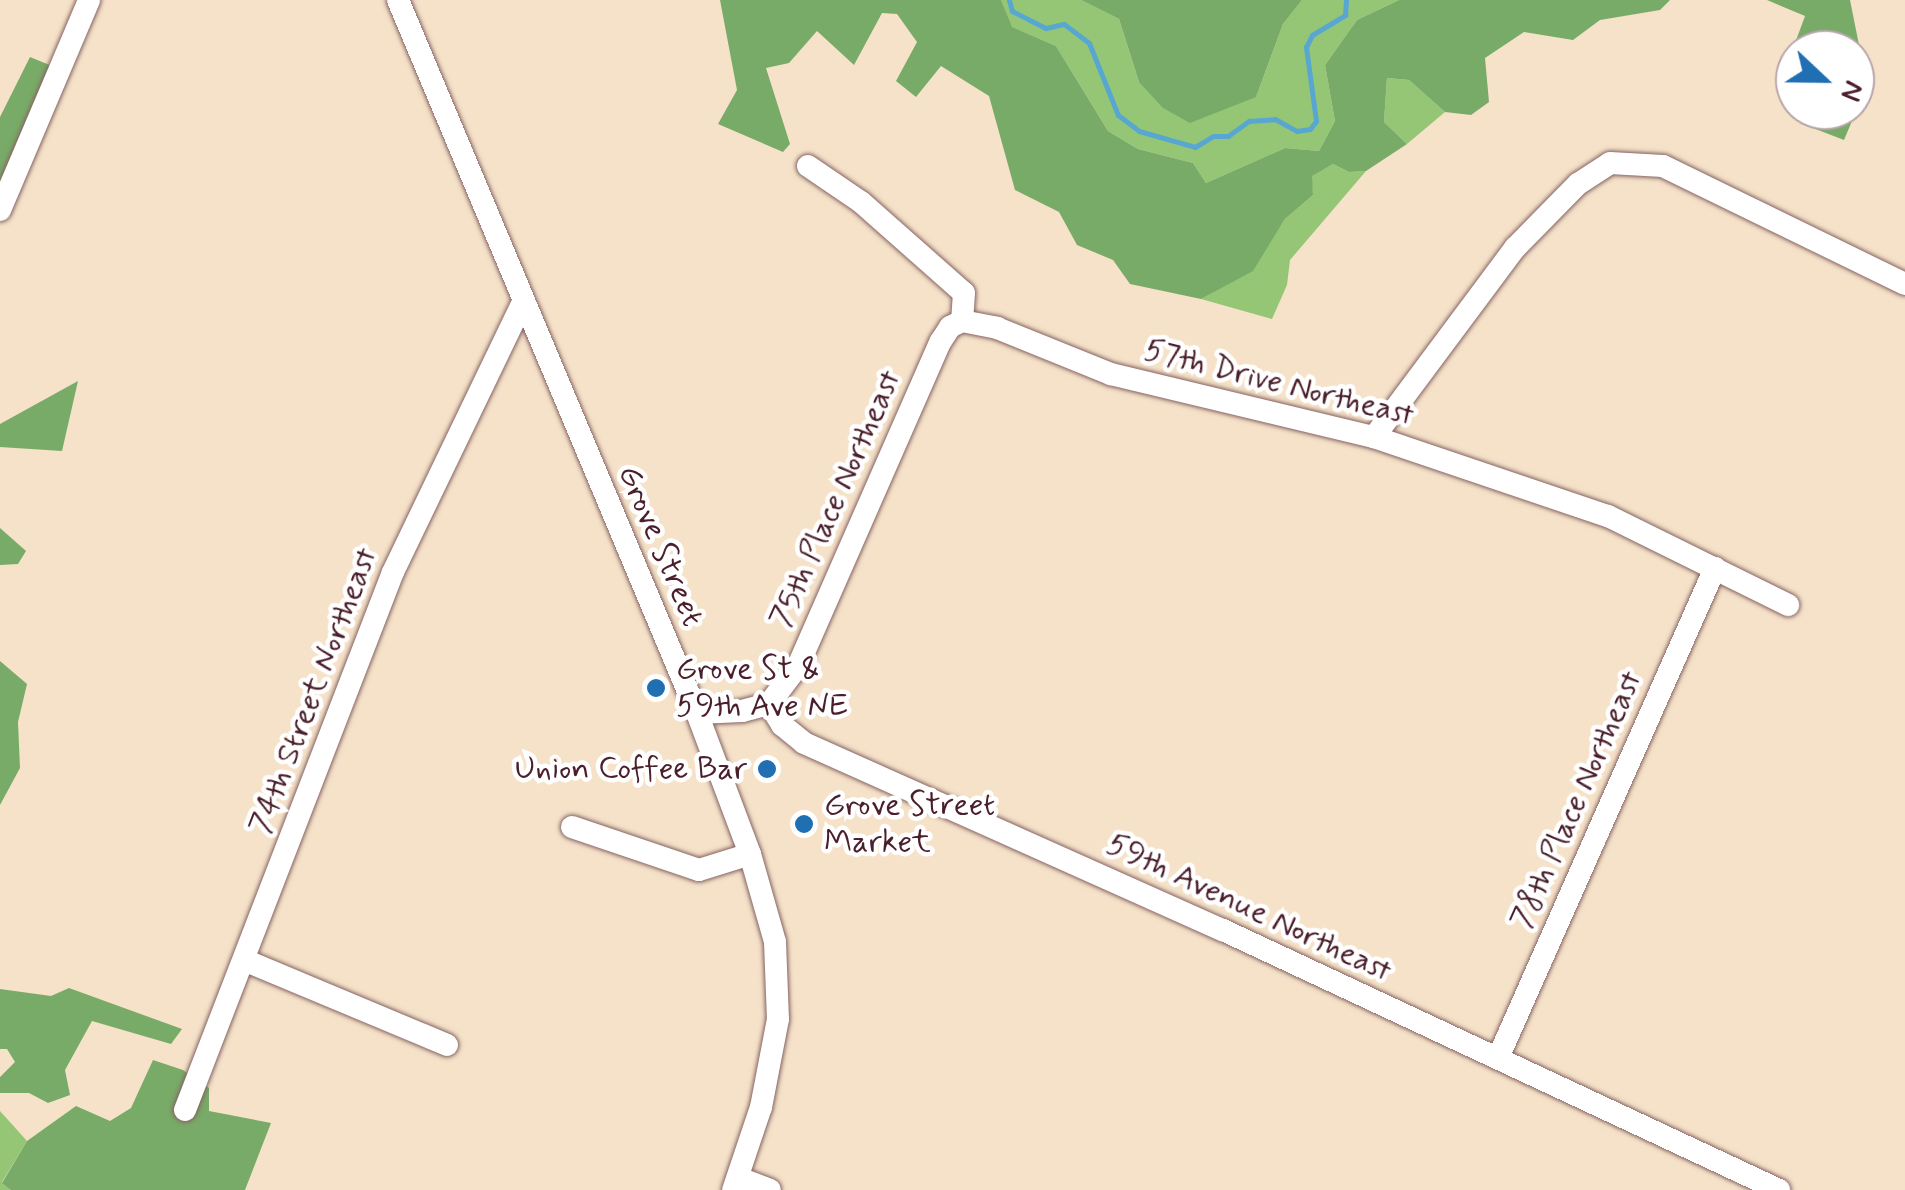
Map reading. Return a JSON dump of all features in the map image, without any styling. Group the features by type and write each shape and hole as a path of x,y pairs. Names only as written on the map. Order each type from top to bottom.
{"street":[{"name":"Grove Street","path":"398,0 696,713 750,854 775,942 778,1018 760,1107 736,1184"},
{"path":"0,210 89,2"},
{"path":"1374,437 1515,248 1578,184 1610,164 1664,166 1905,284"},
{"path":"808,166 861,202 964,293 962,321"},
{"name":"74th Street Northeast","path":"185,1110 393,572 522,304"},
{"name":"57th Drive Northeast","path":"962,321 997,328 1110,374 1374,437 1608,516 1788,605"},
{"name":"75th Place Northeast","path":"769,704 798,666 941,341 962,321"},
{"name":"78th Place Northeast","path":"1498,1058 1715,568"},
{"path":"696,713 742,712 769,704"},
{"name":"59th Avenue Northeast","path":"769,704 782,726 804,743 1779,1190"},
{"path":"572,827 699,870 750,854"},
{"path":"244,960 447,1045"},
{"path":"736,1184 770,1190"}],"green space":[{"path":"720,0 1001,0 1012,27 1056,46 1108,131 1138,149 1193,163 1206,183 1285,148 1319,151 1335,121 1325,65 1357,20 1399,0 1670,0 1660,10 1600,20 1573,40 1524,32 1485,58 1489,102 1471,115 1445,112 1409,80 1387,78 1384,122 1407,144 1366,171 1349,172 1333,164 1312,176 1313,195 1285,219 1253,271 1201,299 1130,284 1113,260 1077,245 1059,212 1015,190 989,96 941,66 916,97 896,81 917,42 897,14 882,13 854,65 817,31 789,63 766,68 790,144 783,152 718,124 737,90"},
{"path":"1001,0 1081,0 1119,19 1139,82 1256,97 1283,24 1302,0 1399,0 1357,20 1325,65 1335,121 1319,151 1285,148 1206,183 1193,163 1138,149 1108,131 1056,46 1011,27"},
{"path":"1081,0 1302,0 1283,24 1256,97 1190,123 1163,108 1139,82 1119,19"},
{"path":"1767,0 1850,0 1856,30 1800,30 1805,16"},
{"path":"30,57 52,66 32,119 0,181 0,117"},
{"path":"1387,78 1409,80 1445,112 1407,144 1384,122"},
{"path":"1818,130 1848,130 1844,140"},
{"path":"1333,164 1349,172 1366,171 1290,260 1287,285 1272,319 1201,299 1253,270 1285,219 1313,195 1311,176"},
{"path":"78,381 62,451 0,447 0,424"},
{"path":"0,528 26,551 18,564 0,565"},
{"path":"0,661 27,684 18,722 20,768 0,805"},
{"path":"69,988 182,1029 171,1044 92,1021 65,1070 70,1095 48,1103 29,1093 0,1093 0,1077 15,1062 7,1049 0,1049 0,989 51,996"},
{"path":"153,1060 183,1070 209,1088 209,1111 271,1123 245,1190 11,1190 2,1183 27,1141 76,1106 110,1121 131,1108"},
{"path":"0,1111 27,1141 2,1182 11,1190 0,1190"}],"waterway":[{"path":"1009,0 1012,11 1046,28 1064,24 1089,43 1118,115 1139,131 1195,147 1213,136 1228,136 1249,121 1275,119 1297,131 1310,129 1316,121 1306,47 1312,35 1345,15 1346,0"}],"place":[{"name":"Grove St & 59th Ave NE","path":"656,688"},
{"name":"Union Coffee Bar","path":"767,769"},
{"name":"Grove Street Market","path":"804,824"}]}
